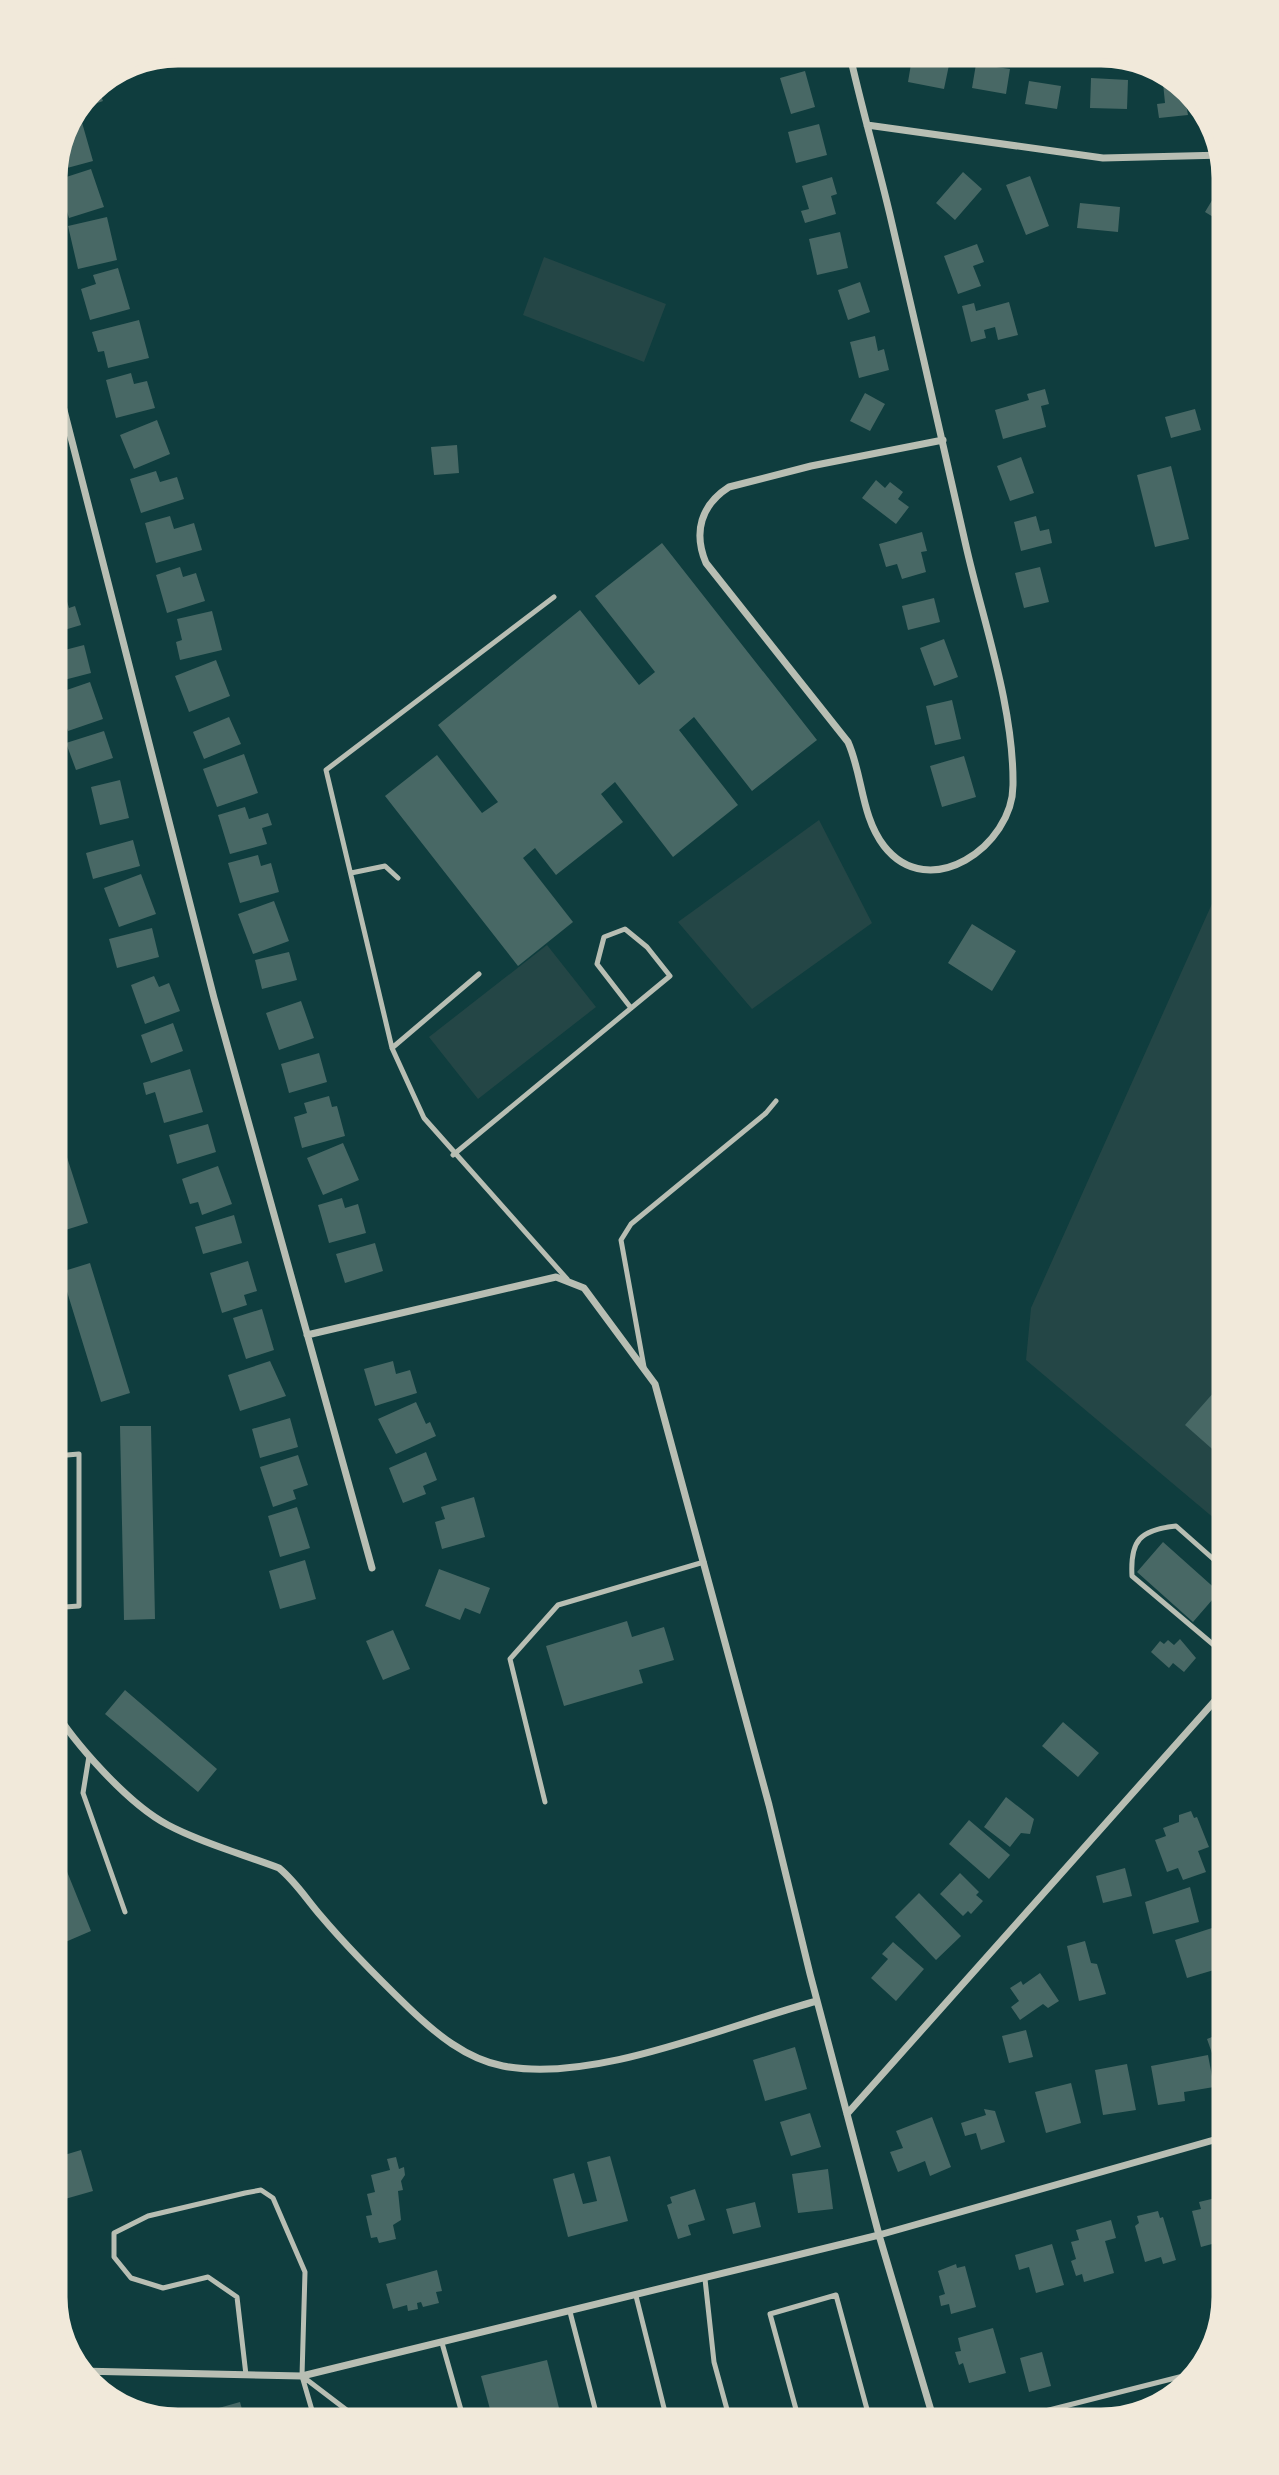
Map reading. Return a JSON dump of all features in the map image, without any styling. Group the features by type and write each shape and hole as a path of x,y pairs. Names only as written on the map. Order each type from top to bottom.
{"street":[{"path":"852,63 943,440 1004,708 1014,785 1002,825 980,852 957,866 930,870 905,865 880,840 869,820 856,761 848,742 706,563 699,539 703,514 719,494 729,487 811,466 943,440"},
{"path":"867,125 1103,159 1214,155"},
{"path":"63,406 214,998 372,1569"},
{"path":"307,1335 544,1278 567,1279 584,1288 655,1384 847,2113 932,2412"},
{"path":"847,2113 1216,1703"},
{"path":"63,1721 89,1756 167,1824 279,1868 290,1877 331,1926 443,2039 501,2066 534,2069 594,2064 677,2044 754,2018 817,2001"},
{"path":"91,2371 302,2376 880,2235 1216,2139"}],"lane":[{"path":"554,597 327,770 391,1048 424,1118 453,1155 567,1279"},
{"path":"351,873 385,866 398,878"},
{"path":"453,1155 670,976 647,947 625,929 604,937 597,964 631,1008"},
{"path":"391,1048 479,974"},
{"path":"644,1367 621,1240 631,1224 766,1113 776,1101"},
{"path":"63,1455 79,1454 79,1606 63,1607"},
{"path":"1216,1562 1175,1526 1157,1528 1138,1538 1131,1555 1132,1576 1216,1647"},
{"path":"545,1802 510,1658 558,1605 704,1562"},
{"path":"89,1756 83,1793 125,1912"},
{"path":"246,2375 237,2297 208,2277 163,2288 131,2278 114,2257 114,2233 148,2216 245,2193 261,2190 273,2197 306,2272 302,2376 312,2412"},
{"path":"705,2279 714,2362 728,2412"},
{"path":"797,2412 770,2314 836,2295 868,2412"},
{"path":"636,2296 665,2412"},
{"path":"570,2312 596,2412"},
{"path":"442,2343 462,2412"},
{"path":"302,2376 349,2412"},
{"path":"1041,2412 1184,2376"}],"shaded area":[{"path":"544,257 666,304 644,362 523,315"},
{"path":"819,820 872,923 752,1009 678,922"},
{"path":"1216,895 1216,1520 1026,1360 1031,1308"},
{"path":"547,945 596,1007 478,1099 429,1037"}],"building":[{"path":"911,63 949,65 944,89 908,82"},
{"path":"976,64 1010,69 1006,94 972,88"},
{"path":"805,71 815,107 791,114 780,78"},
{"path":"1091,78 1128,80 1127,109 1090,108"},
{"path":"1029,81 1061,86 1057,109 1025,104"},
{"path":"1163,83 1185,101 1188,115 1159,118 1157,104 1165,103"},
{"path":"100,94 103,101 89,106"},
{"path":"79,119 93,161 63,169 67,148"},
{"path":"819,124 827,155 796,163 788,132"},
{"path":"91,169 104,207 69,218 63,199 63,178"},
{"path":"963,172 982,189 955,220 936,203"},
{"path":"1030,176 1049,226 1026,235 1006,185"},
{"path":"832,177 837,194 831,196 836,214 805,223 801,211 809,209 802,186"},
{"path":"1216,194 1216,219 1205,212"},
{"path":"1080,203 1120,207 1118,232 1077,228"},
{"path":"107,217 117,260 78,269 68,226"},
{"path":"840,232 848,268 817,275 809,239"},
{"path":"977,244 984,262 973,266 981,286 958,294 944,256"},
{"path":"118,268 130,309 90,320 81,289 96,284 93,275"},
{"path":"860,282 870,312 848,320 838,290"},
{"path":"1009,302 1018,335 998,340 995,327 984,330 986,338 971,342 962,306 974,303 976,311"},
{"path":"139,320 149,358 108,368 104,351 98,352 92,332"},
{"path":"875,336 878,351 884,349 889,370 859,378 850,342"},
{"path":"131,373 134,384 147,381 155,408 116,418 106,380"},
{"path":"1045,389 1049,404 1041,406 1046,427 1003,439 995,410 1029,400 1027,394"},
{"path":"865,393 885,404 870,431 850,421"},
{"path":"1195,409 1201,430 1171,438 1165,417"},
{"path":"157,420 170,454 134,469 120,435"},
{"path":"457,445 459,473 434,475 431,447"},
{"path":"1021,457 1034,493 1010,501 997,466"},
{"path":"1171,466 1189,539 1155,547 1137,475"},
{"path":"156,471 160,482 177,477 184,499 141,513 130,479"},
{"path":"876,480 885,488 890,482 903,492 898,499 909,507 896,524 862,498"},
{"path":"170,516 174,529 194,523 202,550 156,563 145,523"},
{"path":"1036,516 1040,531 1049,529 1052,543 1021,551 1014,522"},
{"path":"922,532 927,551 921,552 926,572 902,579 897,564 886,567 879,544"},
{"path":"662,543 817,740 752,791 694,717 679,730 738,805 673,857 615,782 601,794 623,822 556,875 535,848 523,858 573,922 518,966 385,796 437,755 482,813 498,802 438,725 580,610 639,685 655,672 595,596"},
{"path":"180,567 183,577 196,573 205,601 167,613 156,575"},
{"path":"1040,567 1049,602 1024,608 1015,573"},
{"path":"63,588 69,608 75,606 81,625 63,630"},
{"path":"934,598 940,622 908,630 902,606"},
{"path":"212,611 222,650 180,660 176,642 182,640 177,619"},
{"path":"944,639 958,677 934,686 920,648"},
{"path":"84,645 91,673 64,680 63,650"},
{"path":"216,660 230,696 189,712 175,676"},
{"path":"90,682 103,719 68,731 63,717 63,691"},
{"path":"952,700 961,739 935,745 926,706"},
{"path":"229,717 241,744 204,759 193,732"},
{"path":"104,731 113,758 76,770 66,743"},
{"path":"244,754 258,793 217,807 203,769"},
{"path":"964,756 976,797 942,807 930,766"},
{"path":"120,780 129,818 100,825 91,787"},
{"path":"245,807 249,819 268,813 272,825 262,828 267,844 230,854 218,815"},
{"path":"133,840 140,866 93,879 86,853"},
{"path":"258,855 261,866 271,863 279,892 240,903 228,863"},
{"path":"141,874 156,914 119,927 104,888"},
{"path":"274,901 289,941 253,954 238,914"},
{"path":"972,924 1016,951 992,991 948,963"},
{"path":"152,928 159,957 117,968 109,939"},
{"path":"289,952 297,980 262,989 255,960"},
{"path":"154,976 159,987 169,983 180,1011 145,1024 131,985"},
{"path":"301,1001 314,1038 279,1050 266,1013"},
{"path":"173,1023 183,1051 151,1063 141,1035"},
{"path":"319,1053 327,1082 289,1093 281,1064"},
{"path":"190,1069 203,1112 164,1123 155,1092 146,1095 143,1083"},
{"path":"329,1096 332,1107 337,1106 345,1136 302,1148 294,1117 307,1113 304,1103"},
{"path":"208,1124 216,1152 177,1164 169,1135"},
{"path":"343,1143 359,1180 323,1195 307,1158"},
{"path":"63,1145 88,1223 63,1231"},
{"path":"218,1166 232,1204 202,1215 198,1202 190,1204 182,1179"},
{"path":"342,1198 345,1208 358,1204 366,1233 329,1243 318,1205"},
{"path":"234,1215 242,1243 203,1254 195,1227"},
{"path":"375,1243 383,1271 345,1283 336,1254"},
{"path":"248,1261 257,1291 244,1295 247,1305 222,1313 210,1273"},
{"path":"90,1263 130,1393 101,1402 63,1271"},
{"path":"262,1309 274,1350 246,1359 233,1318"},
{"path":"270,1361 286,1396 240,1411 228,1375"},
{"path":"393,1361 396,1374 410,1370 417,1393 375,1406 364,1369"},
{"path":"1216,1390 1216,1452 1185,1425"},
{"path":"416,1402 426,1424 430,1422 436,1436 396,1454 378,1419"},
{"path":"290,1418 298,1447 260,1458 252,1429"},
{"path":"120,1426 151,1426 155,1619 124,1620"},
{"path":"426,1452 437,1480 423,1486 426,1494 403,1503 389,1468"},
{"path":"298,1455 308,1485 293,1490 296,1499 273,1507 260,1467"},
{"path":"474,1497 485,1537 442,1549 435,1522 445,1519 441,1507"},
{"path":"297,1507 310,1548 280,1557 268,1516"},
{"path":"1163,1542 1216,1589 1216,1595 1193,1622 1137,1572"},
{"path":"305,1560 316,1599 280,1609 269,1571"},
{"path":"439,1569 490,1588 480,1614 465,1608 460,1620 425,1606"},
{"path":"627,1621 632,1637 664,1627 674,1660 639,1670 643,1683 564,1706 546,1646"},
{"path":"393,1630 410,1669 383,1680 366,1641"},
{"path":"1180,1639 1196,1658 1184,1672 1173,1663 1169,1668 1151,1652 1160,1641 1164,1644 1168,1640 1174,1645"},
{"path":"125,1690 217,1769 198,1792 105,1714"},
{"path":"1063,1722 1099,1753 1078,1777 1042,1746"},
{"path":"1006,1797 1034,1819 1030,1834 1021,1833 1010,1847 984,1827"},
{"path":"1191,1811 1194,1818 1197,1817 1209,1847 1198,1851 1206,1872 1183,1880 1178,1868 1167,1872 1155,1840 1166,1836 1163,1828 1179,1822 1179,1815"},
{"path":"969,1820 1010,1855 989,1879 949,1844"},
{"path":"63,1862 91,1931 63,1943"},
{"path":"1125,1868 1132,1896 1103,1903 1096,1876"},
{"path":"960,1873 979,1892 976,1895 983,1901 971,1914 968,1911 963,1916 940,1894"},
{"path":"1190,1887 1199,1922 1153,1934 1145,1902"},
{"path":"919,1893 961,1936 936,1960 895,1917"},
{"path":"1212,1928 1216,1941 1216,1969 1187,1978 1175,1940"},
{"path":"1085,1941 1091,1963 1097,1964 1106,1994 1079,2001 1067,1946"},
{"path":"893,1942 924,1969 896,2001 871,1978 888,1959 882,1954"},
{"path":"1040,1973 1059,2001 1048,2008 1043,2004 1020,2020 1011,2007 1019,2001 1010,1988 1021,1981 1023,1985"},
{"path":"1026,2030 1033,2057 1009,2063 1002,2036"},
{"path":"1216,2035 1216,2065 1207,2039"},
{"path":"795,2047 807,2089 765,2101 753,2060"},
{"path":"1208,2055 1214,2087 1184,2092 1185,2101 1158,2105 1151,2066"},
{"path":"1127,2064 1136,2110 1103,2115 1095,2070"},
{"path":"1071,2083 1081,2123 1046,2133 1035,2092"},
{"path":"984,2109 995,2111 1005,2142 981,2150 976,2133 965,2136 961,2123 986,2115"},
{"path":"810,2113 821,2147 791,2156 780,2122"},
{"path":"932,2117 951,2167 930,2176 925,2161 898,2172 890,2152 903,2148 896,2131"},
{"path":"81,2150 93,2191 63,2200 63,2155"},
{"path":"610,2156 628,2221 568,2237 553,2179 574,2173 583,2204 597,2201 587,2162"},
{"path":"396,2157 399,2169 404,2167 405,2175 401,2181 403,2190 398,2191 401,2220 393,2225 396,2239 379,2243 377,2237 371,2238 366,2216 372,2215 367,2194 375,2192 371,2175 390,2170 387,2159"},
{"path":"828,2169 833,2209 798,2213 792,2174"},
{"path":"695,2189 705,2220 688,2225 691,2235 678,2239 667,2205 672,2203 670,2197"},
{"path":"1216,2198 1216,2251 1212,2244 1201,2247 1192,2211 1201,2209 1199,2202"},
{"path":"755,2202 761,2227 733,2234 726,2209"},
{"path":"1158,2211 1160,2218 1163,2217 1176,2260 1163,2264 1161,2257 1145,2262 1135,2226 1139,2223 1137,2216"},
{"path":"1111,2220 1116,2238 1105,2241 1114,2273 1084,2282 1082,2274 1076,2276 1071,2261 1076,2259 1071,2242 1079,2240 1076,2230"},
{"path":"1052,2244 1064,2285 1036,2293 1029,2267 1019,2270 1015,2255"},
{"path":"956,2264 957,2268 965,2266 976,2307 951,2314 949,2304 941,2306 939,2296 945,2294 938,2271"},
{"path":"437,2270 442,2291 436,2292 439,2303 423,2307 421,2302 417,2303 418,2309 408,2311 407,2305 393,2309 386,2284"},
{"path":"993,2328 1006,2373 969,2383 963,2363 959,2365 955,2352 961,2351 958,2338"},
{"path":"1042,2352 1051,2386 1029,2392 1020,2358"},
{"path":"547,2360 560,2412 491,2412 481,2376"},
{"path":"240,2402 243,2412 205,2412"}]}
